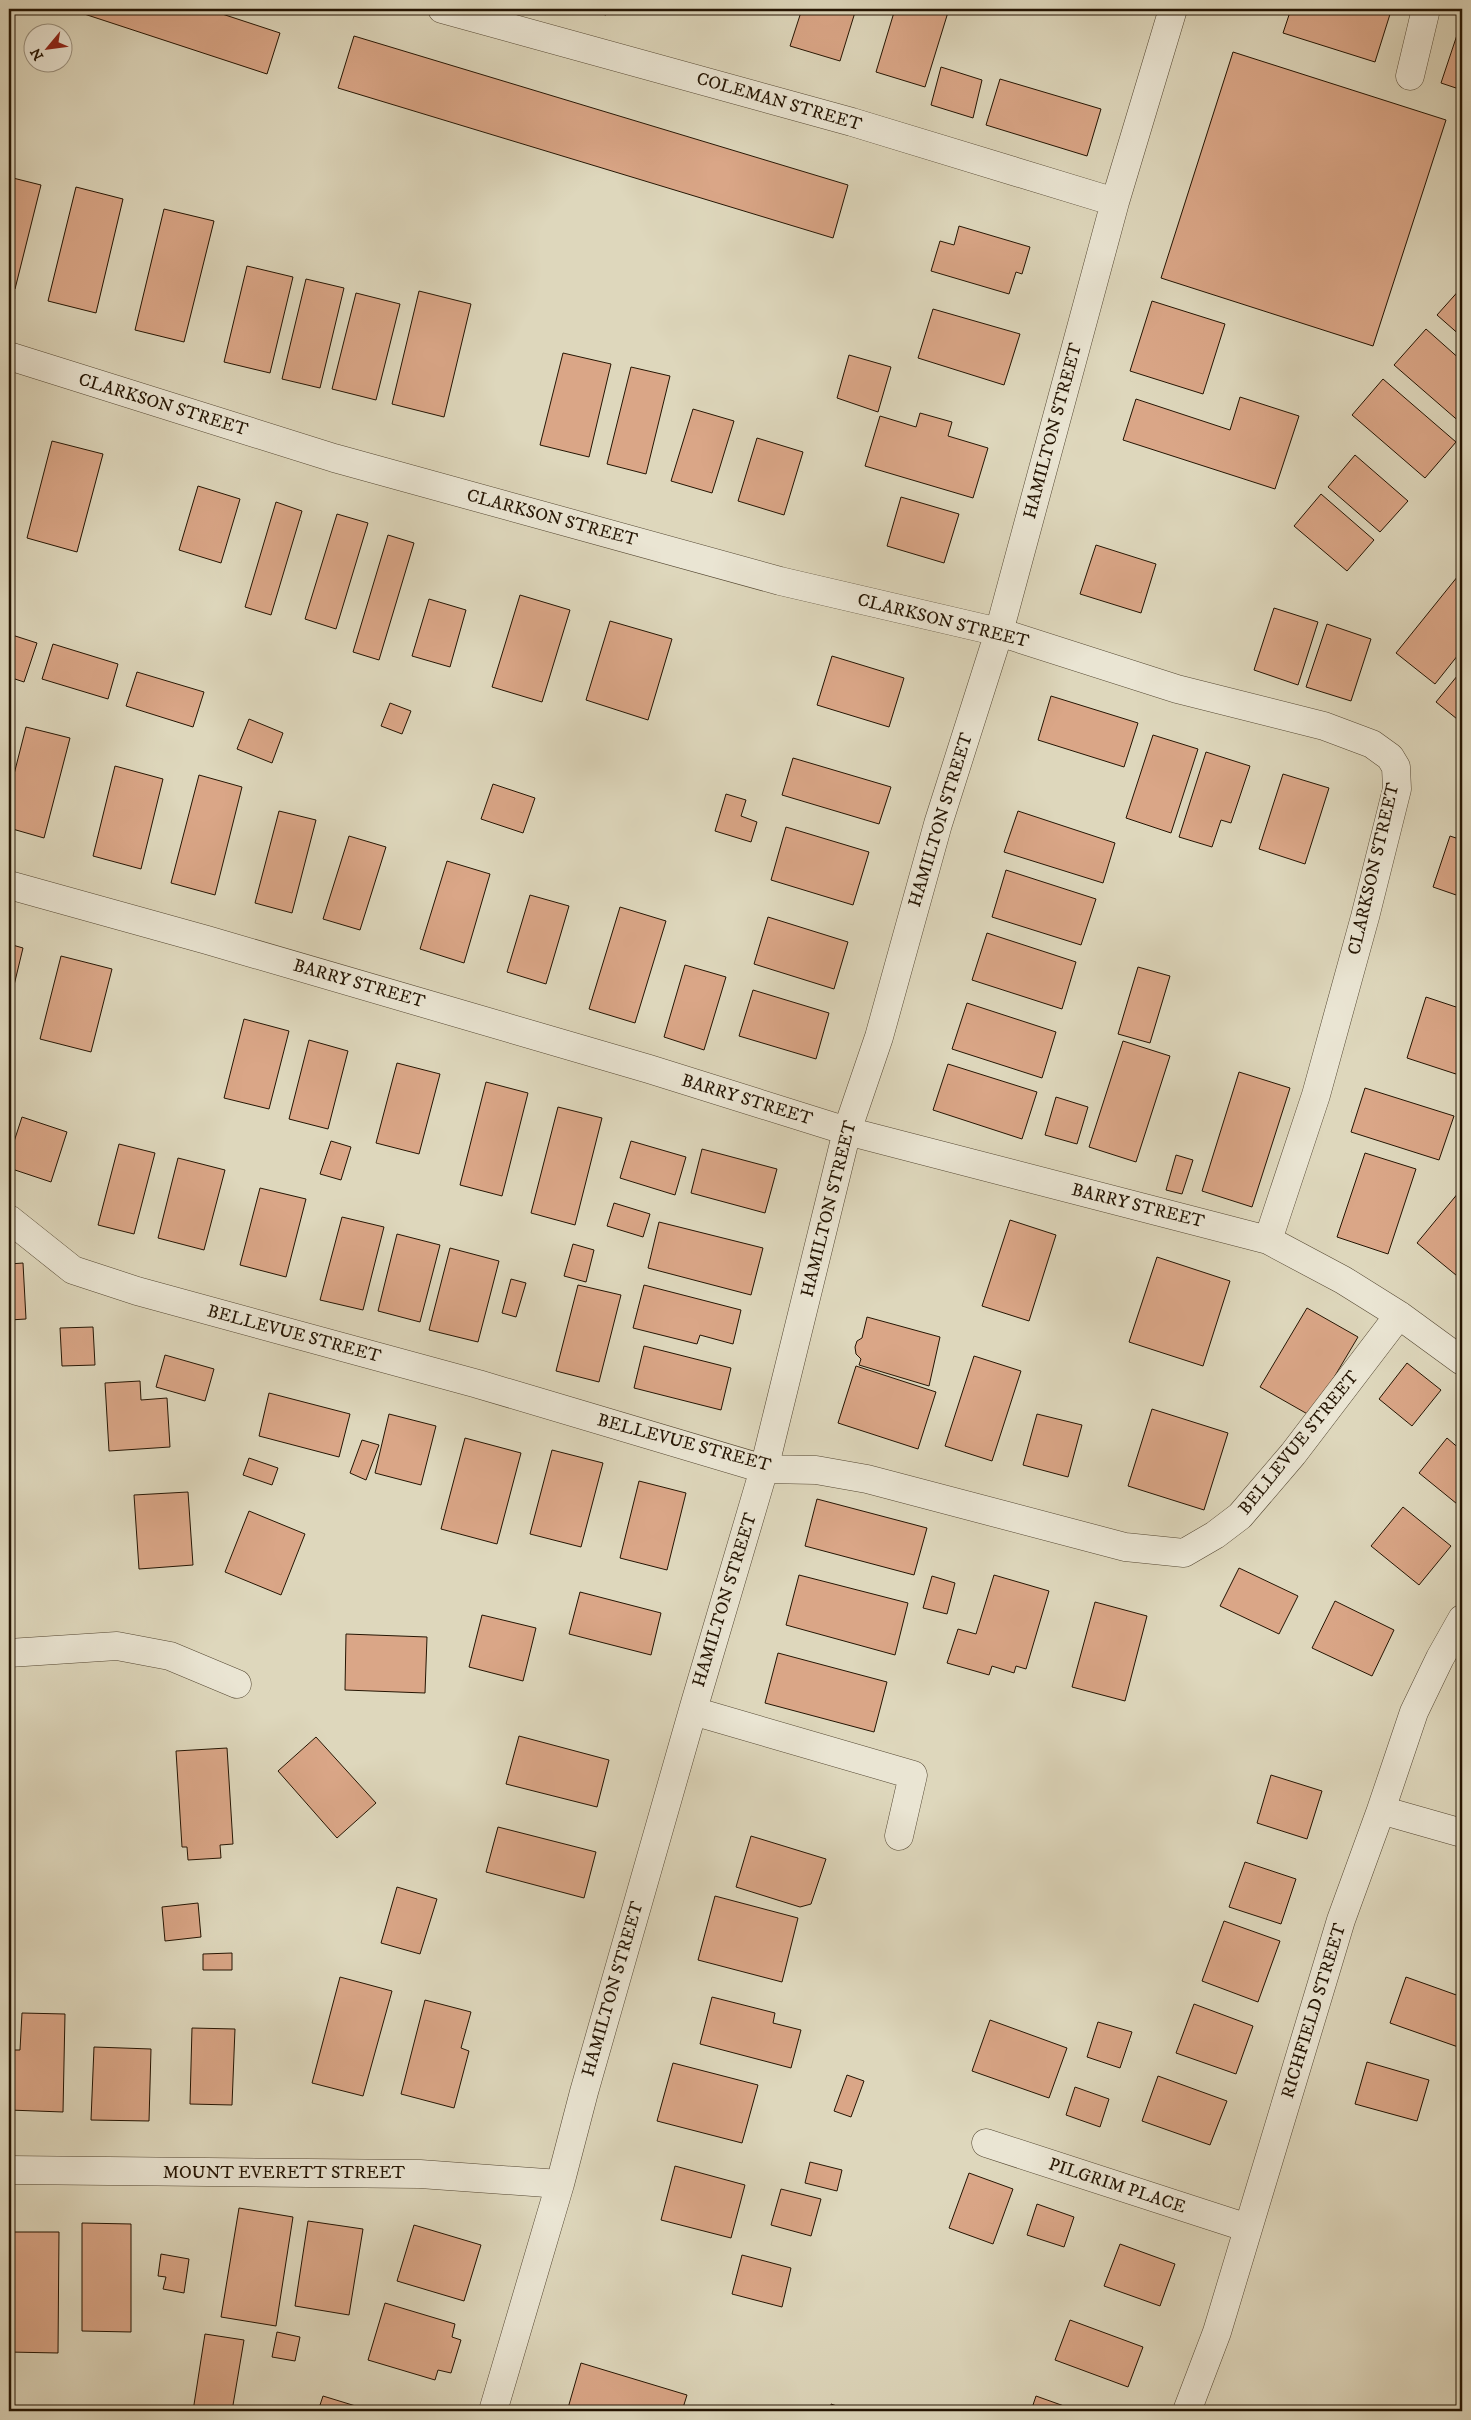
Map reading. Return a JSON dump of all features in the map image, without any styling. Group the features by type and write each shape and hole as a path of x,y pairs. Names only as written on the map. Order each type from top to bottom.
{"street":[{"name":"COLEMAN STREET","path":"442,9 852,122 1116,202"},
{"name":"HAMILTON STREET","path":"493,2411 560,2184 584,2092 764,1469 847,1131 879,1037 938,824 999,632 1116,202 1173,9"},
{"path":"1410,76 1426,9"},
{"name":"CLARKSON STREET","path":"9,356 334,458 780,581 999,632 1177,689 1324,726 1372,744 1390,757 1396,767 1397,789 1365,917 1316,1095 1268,1240"},
{"name":"BARRY STREET","path":"9,885 207,940 649,1069 847,1131 1268,1240 1343,1280 1399,1315 1462,1361"},
{"name":"BELLEVUE STREET","path":"9,1219 74,1270 128,1288 478,1384 764,1469 816,1470 868,1479 1124,1547 1184,1553 1215,1535 1240,1516 1293,1454 1399,1315"},
{"name":"RICHFIELD STREET","path":"1187,2411 1217,2332 1341,1920 1414,1712 1440,1658 1462,1619"},
{"path":"9,1653 117,1646 170,1656 237,1684"},
{"path":"693,1711 913,1775 899,1836"},
{"path":"1381,1810 1462,1833"},
{"name":"PILGRIM PLACE","path":"986,2143 1248,2228"},
{"name":"MOUNT EVERETT STREET","path":"9,2170 420,2174 560,2184"}],"building":[{"path":"69,9 207,9 280,33 267,74"},
{"path":"582,9 608,9 606,15"},
{"path":"802,9 856,9 840,61 790,46"},
{"path":"895,9 949,9 925,87 876,72"},
{"path":"1291,9 1383,9 1391,11 1375,62 1283,33"},
{"path":"1458,32 1462,33 1462,90 1441,83"},
{"path":"354,36 848,185 833,238 338,88"},
{"path":"1233,52 1446,120 1373,346 1161,278"},
{"path":"941,67 982,80 973,118 931,105"},
{"path":"1000,79 1101,109 1087,156 986,125"},
{"path":"9,177 41,185 15,289 9,288"},
{"path":"76,187 123,199 96,313 48,301"},
{"path":"164,209 214,221 184,342 135,330"},
{"path":"959,226 1030,247 1022,274 1016,272 1009,294 931,271 940,241 954,245"},
{"path":"247,266 293,277 270,373 224,362"},
{"path":"306,279 344,288 320,388 282,379"},
{"path":"1462,287 1462,337 1437,315"},
{"path":"419,291 471,304 444,417 392,404"},
{"path":"356,293 400,304 376,400 332,389"},
{"path":"1152,301 1225,324 1203,394 1130,371"},
{"path":"933,309 1020,334 1004,385 918,358"},
{"path":"1426,329 1462,361 1462,424 1394,365"},
{"path":"563,353 611,364 589,457 540,445"},
{"path":"849,355 891,367 878,412 837,398"},
{"path":"631,367 670,376 646,474 607,464"},
{"path":"1383,379 1456,442 1425,478 1352,415"},
{"path":"1240,397 1299,416 1275,489 1123,440 1136,399 1230,430"},
{"path":"693,409 734,421 712,493 671,481"},
{"path":"920,413 952,422 948,436 988,448 973,498 865,466 880,416 916,427"},
{"path":"757,438 803,452 784,515 738,501"},
{"path":"52,441 103,454 77,552 27,538"},
{"path":"1355,455 1408,501 1380,532 1328,487"},
{"path":"198,486 240,499 221,563 179,550"},
{"path":"1321,494 1374,540 1347,571 1294,526"},
{"path":"901,497 959,514 944,563 887,546"},
{"path":"276,502 302,511 271,615 245,607"},
{"path":"337,514 368,523 336,629 305,619"},
{"path":"388,535 414,543 379,660 353,652"},
{"path":"1096,545 1156,564 1141,613 1080,594"},
{"path":"1462,571 1462,650 1435,684 1396,653"},
{"path":"520,595 570,610 542,702 492,687"},
{"path":"429,599 466,610 450,667 412,656"},
{"path":"1274,608 1318,622 1298,685 1254,670"},
{"path":"610,621 672,639 648,720 586,700"},
{"path":"1327,624 1371,639 1351,701 1306,687"},
{"path":"9,634 37,643 24,682 9,677"},
{"path":"53,644 118,664 108,699 42,679"},
{"path":"832,656 904,678 889,727 817,705"},
{"path":"1462,670 1462,723 1436,702"},
{"path":"137,672 204,692 193,727 126,706"},
{"path":"1051,696 1138,723 1124,767 1038,740"},
{"path":"390,703 411,711 402,734 381,726"},
{"path":"249,719 283,733 272,763 237,749"},
{"path":"26,727 70,738 44,838 9,828 9,794"},
{"path":"1153,735 1198,749 1171,833 1126,818"},
{"path":"1206,752 1250,766 1231,823 1221,820 1212,847 1179,837"},
{"path":"793,758 891,787 879,824 782,795"},
{"path":"115,766 163,779 141,869 93,856"},
{"path":"1283,774 1329,788 1305,864 1259,849"},
{"path":"199,775 242,787 215,895 171,883"},
{"path":"493,784 535,798 523,833 481,819"},
{"path":"726,794 746,800 741,816 757,822 751,842 715,831"},
{"path":"279,811 316,820 292,913 255,903"},
{"path":"1018,811 1115,843 1103,883 1004,852"},
{"path":"786,827 869,852 853,905 771,880"},
{"path":"349,836 386,847 360,930 323,919"},
{"path":"1450,836 1462,840 1462,897 1433,887"},
{"path":"447,861 490,874 464,963 420,949"},
{"path":"1006,870 1096,899 1081,945 992,917"},
{"path":"530,895 569,906 546,984 507,972"},
{"path":"620,907 666,921 635,1023 589,1009"},
{"path":"768,917 848,942 834,989 754,964"},
{"path":"987,933 1076,962 1062,1009 972,980"},
{"path":"9,944 23,948 9,1006"},
{"path":"61,956 112,969 91,1052 40,1039"},
{"path":"685,965 726,977 704,1050 664,1037"},
{"path":"1138,967 1170,976 1150,1043 1118,1034"},
{"path":"753,990 829,1013 816,1059 739,1036"},
{"path":"1426,997 1462,1009 1462,1076 1407,1058"},
{"path":"967,1003 1056,1032 1042,1078 952,1049"},
{"path":"244,1019 289,1031 269,1109 224,1098"},
{"path":"309,1040 348,1051 328,1129 289,1119"},
{"path":"1123,1041 1170,1056 1136,1162 1089,1147"},
{"path":"397,1063 440,1074 419,1154 376,1143"},
{"path":"948,1064 1037,1092 1022,1139 933,1110"},
{"path":"1239,1072 1290,1088 1252,1207 1202,1191"},
{"path":"486,1082 528,1093 502,1196 460,1185"},
{"path":"1365,1088 1454,1116 1439,1160 1351,1132"},
{"path":"1056,1097 1088,1107 1077,1144 1045,1135"},
{"path":"558,1107 602,1118 575,1225 531,1213"},
{"path":"22,1117 67,1132 51,1182 9,1168 9,1157"},
{"path":"331,1141 351,1147 341,1180 320,1174"},
{"path":"631,1141 686,1157 675,1195 620,1178"},
{"path":"119,1144 155,1153 134,1234 98,1225"},
{"path":"702,1149 777,1169 765,1213 691,1193"},
{"path":"1365,1153 1416,1169 1388,1254 1337,1237"},
{"path":"1176,1155 1193,1160 1182,1194 1166,1190"},
{"path":"178,1158 225,1170 204,1250 158,1238"},
{"path":"260,1188 306,1199 286,1277 240,1265"},
{"path":"1459,1192 1462,1195 1462,1280 1417,1243"},
{"path":"614,1203 650,1214 643,1237 607,1226"},
{"path":"342,1217 384,1227 363,1310 320,1300"},
{"path":"1010,1220 1056,1235 1029,1321 982,1306"},
{"path":"659,1222 763,1248 751,1295 648,1268"},
{"path":"397,1234 440,1245 420,1322 378,1311"},
{"path":"573,1244 594,1250 586,1282 564,1276"},
{"path":"450,1248 499,1261 478,1342 429,1330"},
{"path":"1157,1257 1230,1281 1203,1366 1129,1342"},
{"path":"23,1263 26,1319 9,1320 9,1264"},
{"path":"511,1279 526,1283 516,1317 502,1313"},
{"path":"578,1285 621,1295 599,1382 556,1371"},
{"path":"644,1285 741,1310 733,1344 700,1335 697,1344 633,1328"},
{"path":"1307,1308 1358,1337 1311,1416 1260,1387"},
{"path":"867,1317 940,1337 929,1386 859,1365 861,1359 856,1354 855,1347 857,1341 862,1338"},
{"path":"93,1327 95,1365 62,1366 60,1328"},
{"path":"644,1346 731,1368 721,1410 634,1388"},
{"path":"165,1355 214,1369 205,1401 156,1387"},
{"path":"974,1356 1021,1371 992,1461 945,1446"},
{"path":"1407,1363 1441,1390 1412,1426 1379,1399"},
{"path":"856,1366 936,1392 918,1449 838,1423"},
{"path":"140,1381 141,1400 167,1398 170,1447 109,1451 105,1383"},
{"path":"269,1393 350,1414 339,1457 259,1436"},
{"path":"1152,1409 1228,1433 1204,1510 1128,1486"},
{"path":"389,1414 436,1426 421,1485 375,1473"},
{"path":"1037,1414 1082,1425 1068,1477 1023,1465"},
{"path":"465,1438 521,1453 497,1544 441,1529"},
{"path":"1447,1438 1462,1451 1462,1508 1419,1473"},
{"path":"362,1440 379,1445 366,1480 350,1473"},
{"path":"552,1450 603,1463 581,1547 530,1534"},
{"path":"249,1458 278,1468 272,1485 243,1475"},
{"path":"639,1481 686,1493 667,1570 620,1558"},
{"path":"188,1492 193,1565 139,1569 134,1495"},
{"path":"817,1499 927,1528 914,1575 805,1546"},
{"path":"1403,1507 1451,1546 1419,1585 1371,1546"},
{"path":"249,1511 305,1534 281,1595 225,1572"},
{"path":"1239,1568 1298,1596 1279,1634 1220,1606"},
{"path":"799,1575 908,1603 895,1655 786,1625"},
{"path":"994,1575 1049,1591 1026,1669 1016,1666 1014,1673 992,1666 989,1675 947,1663 958,1629 976,1634"},
{"path":"932,1576 955,1583 947,1614 923,1608"},
{"path":"580,1592 661,1613 651,1655 569,1634"},
{"path":"1335,1601 1394,1630 1372,1676 1312,1648"},
{"path":"1095,1602 1147,1616 1125,1701 1072,1687"},
{"path":"482,1615 536,1628 523,1681 469,1667"},
{"path":"346,1634 427,1637 425,1693 345,1690"},
{"path":"778,1653 887,1682 874,1732 765,1703"},
{"path":"519,1736 609,1760 597,1807 506,1784"},
{"path":"316,1737 376,1803 337,1838 278,1771"},
{"path":"227,1748 233,1844 220,1845 221,1858 188,1860 187,1847 182,1847 176,1751"},
{"path":"1271,1775 1322,1791 1307,1839 1257,1823"},
{"path":"498,1827 596,1852 584,1898 486,1872"},
{"path":"751,1836 826,1859 811,1904 800,1907 736,1887"},
{"path":"1245,1862 1296,1879 1281,1924 1229,1907"},
{"path":"397,1887 437,1899 420,1954 381,1943"},
{"path":"715,1896 798,1918 782,1982 698,1960"},
{"path":"198,1903 201,1937 165,1941 162,1907"},
{"path":"1224,1921 1280,1941 1258,2002 1202,1981"},
{"path":"232,1953 232,1970 203,1970 203,1954"},
{"path":"340,1977 392,1991 363,2096 312,2083"},
{"path":"1406,1977 1462,1997 1461,2048 1390,2023"},
{"path":"712,1997 775,2013 773,2023 801,2030 791,2068 700,2044"},
{"path":"425,2000 471,2012 461,2048 469,2051 454,2108 401,2094"},
{"path":"1194,2004 1253,2026 1236,2074 1176,2053"},
{"path":"22,2013 65,2014 63,2112 9,2110 9,2050 20,2050"},
{"path":"990,2020 1067,2048 1049,2098 972,2071"},
{"path":"1098,2022 1132,2032 1120,2068 1087,2057"},
{"path":"192,2028 235,2029 232,2105 190,2104"},
{"path":"94,2047 151,2049 149,2121 91,2120"},
{"path":"1367,2062 1429,2080 1417,2121 1355,2104"},
{"path":"673,2063 758,2085 742,2143 657,2121"},
{"path":"847,2075 864,2081 851,2117 834,2111"},
{"path":"1158,2076 1227,2101 1210,2145 1142,2121"},
{"path":"1075,2087 1109,2099 1100,2127 1066,2115"},
{"path":"810,2162 842,2170 837,2191 805,2183"},
{"path":"675,2166 745,2185 731,2238 661,2220"},
{"path":"969,2173 1013,2189 993,2244 949,2228"},
{"path":"781,2189 821,2199 811,2236 771,2225"},
{"path":"1037,2204 1074,2217 1064,2247 1027,2235"},
{"path":"239,2208 293,2217 276,2326 221,2317"},
{"path":"308,2221 363,2229 349,2315 295,2306"},
{"path":"82,2223 131,2224 131,2332 82,2331"},
{"path":"414,2225 481,2245 464,2301 397,2281"},
{"path":"9,2232 59,2232 58,2353 9,2352"},
{"path":"1120,2244 1175,2264 1160,2306 1104,2286"},
{"path":"161,2254 189,2259 184,2293 163,2289 166,2277 158,2276"},
{"path":"742,2255 791,2268 782,2307 732,2294"},
{"path":"385,2303 455,2324 452,2337 461,2340 451,2373 438,2370 435,2380 368,2360"},
{"path":"1070,2320 1143,2347 1128,2387 1055,2360"},
{"path":"277,2332 300,2337 295,2361 272,2357"},
{"path":"205,2334 244,2340 232,2411 193,2411"},
{"path":"581,2363 687,2395 682,2411 577,2411 568,2408"},
{"path":"323,2396 372,2411 318,2411"},
{"path":"1036,2396 1078,2411 1031,2411"},
{"path":"831,2404 852,2411 831,2411"}]}
